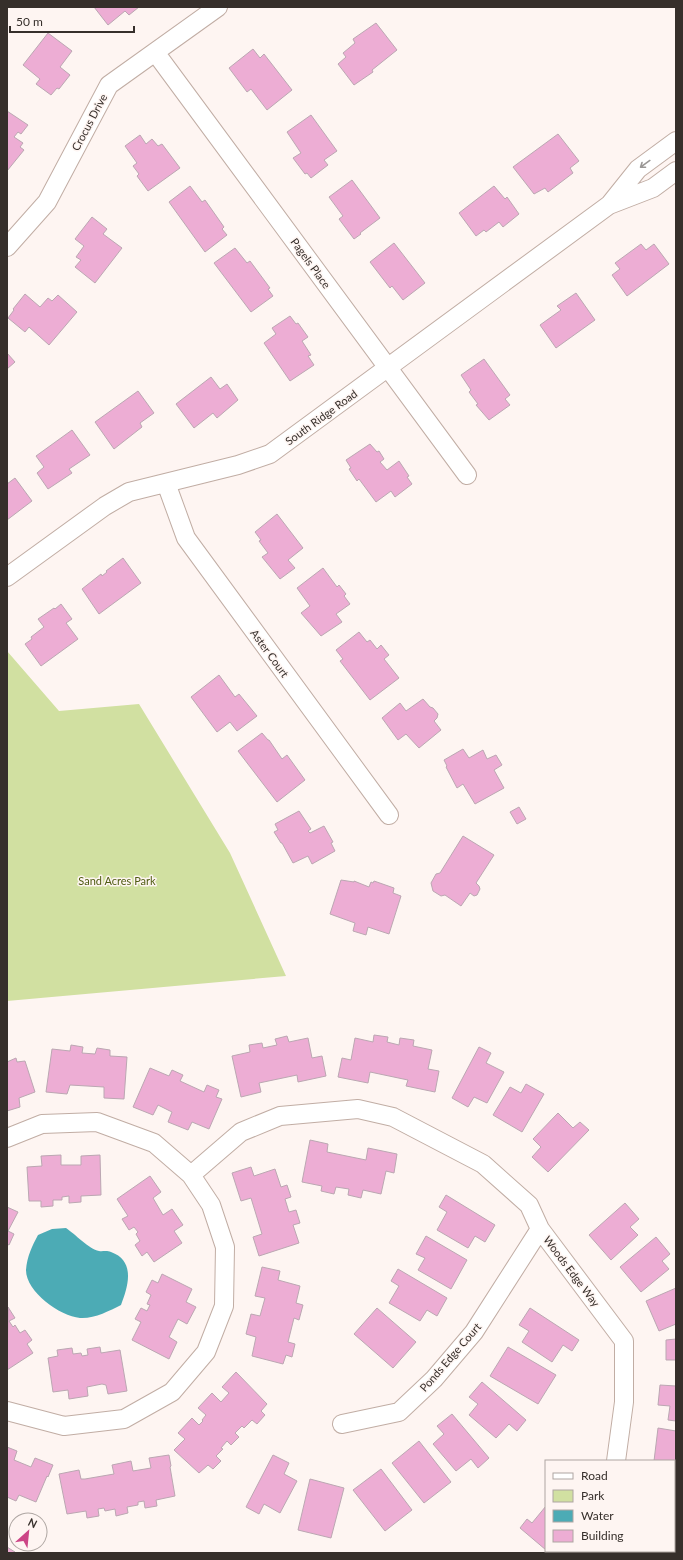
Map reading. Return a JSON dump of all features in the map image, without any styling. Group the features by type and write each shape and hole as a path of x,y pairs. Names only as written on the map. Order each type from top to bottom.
{"street":[{"name":"Crocus Drive","path":"7,247 46,202 109,85 218,7"},
{"name":"Pagels Place","path":"155,52 467,475"},
{"name":"South Ridge Road","path":"7,577 105,506 129,492 238,465 270,454 609,205 638,169 676,141"},
{"name":"South Ridge Road","path":"609,205 653,188 676,171"},
{"name":"Aster Court","path":"166,483 186,538 389,814"},
{"name":"Woods Edge Way","path":"191,1175 241,1132 280,1116 358,1109 393,1117 424,1132 482,1164 530,1205 540,1229 624,1341 624,1402 616,1460"},
{"path":"7,1138 42,1124 97,1122 154,1143 191,1175 211,1206 225,1247 224,1306 206,1352 172,1392 124,1419 64,1426 7,1411"},
{"name":"Ponds Edge Court","path":"342,1424 399,1412 434,1379 474,1332 540,1229"}],"green space":[{"name":"Sand Acres Park","path":"7,651 59,711 139,704 230,853 286,976 7,1001"}],"water":[{"path":"66,1228 95,1250 111,1252 119,1256 124,1262 127,1268 128,1283 121,1305 96,1316 80,1318 63,1313 54,1308 38,1294 32,1286 26,1270 27,1261 38,1235 52,1229"}],"building":[{"path":"94,7 139,7 129,15 125,11 108,25"},
{"path":"376,23 397,50 372,70 373,72 354,85 338,64 346,57 343,53 355,43 353,39"},
{"path":"48,33 72,51 60,67 70,75 59,89 57,88 51,95 36,84 40,79 23,65"},
{"path":"253,49 260,58 264,54 292,90 267,110 251,89 247,92 229,68"},
{"path":"7,111 28,125 21,134 18,132 14,137 23,143 20,147 24,150 7,171"},
{"path":"311,115 337,151 324,160 328,165 311,178 307,173 305,174 293,158 301,153 287,132"},
{"path":"558,134 579,161 570,168 573,173 548,192 545,188 534,194 513,167"},
{"path":"140,135 146,144 152,139 158,146 162,144 180,168 148,191 137,176 139,174 133,166 137,163 125,146"},
{"path":"352,180 380,218 354,239 339,219 343,216 329,197"},
{"path":"190,186 202,202 205,200 224,227 222,229 227,235 205,252 169,202"},
{"path":"494,186 505,199 507,197 519,214 503,227 499,222 486,232 484,230 476,236 459,213"},
{"path":"92,217 107,229 103,234 122,248 95,283 75,267 81,260 76,257 84,246 75,239"},
{"path":"394,243 425,283 403,300 392,286 390,288 370,262"},
{"path":"641,244 646,250 654,244 669,264 627,296 612,275 620,269 615,263"},
{"path":"235,248 247,263 250,261 270,288 268,289 273,296 251,312 214,263"},
{"path":"576,293 595,320 556,348 540,325 561,310 557,306"},
{"path":"25,294 40,307 48,298 52,301 58,295 77,312 49,345 29,327 25,332 8,318"},
{"path":"290,316 296,324 298,323 308,337 302,341 311,355 308,356 314,365 290,381 264,343 276,334 272,328"},
{"path":"7,353 15,362 7,369"},
{"path":"484,359 510,395 505,399 510,405 489,420 476,405 478,404 469,392 471,390 461,375"},
{"path":"211,377 220,389 227,384 238,400 217,418 213,413 194,428 176,404"},
{"path":"138,391 154,413 140,423 142,427 114,449 95,422"},
{"path":"72,430 90,455 69,469 72,473 48,489 37,473 44,467 36,456"},
{"path":"370,444 377,452 379,451 384,459 380,462 387,470 399,461 409,476 407,477 412,484 395,497 391,491 376,502 359,479 357,481 349,469 351,468 346,460"},
{"path":"15,478 32,501 7,520 7,484"},
{"path":"277,514 303,548 288,560 295,568 280,579 262,557 268,553 259,541 261,540 255,532"},
{"path":"123,558 141,583 99,614 82,589 101,574 102,576"},
{"path":"323,568 337,587 339,585 346,594 344,596 350,604 336,614 342,622 321,636 301,613 310,606 297,588"},
{"path":"61,604 72,619 66,623 78,639 41,666 25,644 32,639 31,637 44,627 38,619"},
{"path":"359,632 367,642 370,640 377,649 381,645 389,655 384,659 399,678 370,700 340,661 343,659 336,650"},
{"path":"219,675 235,697 239,694 257,716 237,731 230,722 217,732 191,697"},
{"path":"423,699 438,714 434,721 441,730 419,748 406,734 398,740 382,718 400,703 406,711"},
{"path":"262,733 269,740 282,759 287,755 305,780 277,802 238,751"},
{"path":"463,749 469,758 483,750 487,759 496,755 502,765 494,770 504,788 475,804 463,784 457,788 444,760"},
{"path":"519,807 526,819 517,824 510,812"},
{"path":"299,811 311,829 308,831 310,833 324,826 333,842 331,843 335,851 312,864 308,856 293,863 274,832 278,830 275,824"},
{"path":"463,836 494,855 476,883 480,889 477,895 474,896 470,893 461,906 445,895 441,896 433,891 431,883 436,874 440,873"},
{"path":"341,880 354,881 369,887 371,882 373,883 374,881 394,888 393,893 401,896 389,934 368,927 366,935 353,931 355,923 330,914"},
{"path":"374,1035 388,1037 387,1042 399,1045 400,1038 414,1040 413,1046 432,1050 428,1069 439,1071 435,1092 406,1086 408,1080 370,1072 368,1083 338,1077 342,1058 351,1060 355,1038 373,1042"},
{"path":"287,1036 289,1042 308,1038 312,1058 322,1056 326,1076 298,1082 297,1075 259,1083 261,1092 241,1097 232,1056 250,1052 249,1045 262,1043 263,1048 277,1045 275,1039"},
{"path":"71,1045 83,1047 82,1053 95,1054 97,1048 110,1050 110,1056 127,1057 124,1099 104,1098 104,1087 70,1085 67,1094 46,1092 52,1049 70,1051"},
{"path":"479,1047 491,1053 486,1063 504,1072 487,1103 474,1097 468,1107 452,1098"},
{"path":"16,1058 17,1062 25,1061 35,1092 19,1098 20,1107 7,1111 7,1062"},
{"path":"150,1068 169,1076 172,1070 183,1075 180,1081 204,1092 207,1085 219,1090 216,1097 222,1099 209,1129 192,1122 188,1130 168,1122 172,1112 158,1105 153,1115 133,1107"},
{"path":"526,1084 544,1094 522,1132 493,1115 510,1087 521,1093"},
{"path":"558,1113 573,1128 580,1122 589,1130 548,1172 532,1157 541,1147 533,1139"},
{"path":"310,1140 328,1144 327,1152 366,1160 368,1148 397,1154 394,1173 386,1171 381,1194 363,1190 361,1198 348,1195 349,1189 336,1187 334,1194 321,1191 322,1186 302,1182"},
{"path":"61,1155 61,1165 81,1165 81,1156 100,1155 101,1195 81,1196 81,1202 69,1203 69,1196 62,1197 62,1200 53,1200 53,1206 41,1207 41,1201 29,1201 27,1167 42,1166 41,1156"},
{"path":"251,1167 254,1176 275,1169 281,1187 287,1185 291,1197 285,1199 289,1212 296,1210 300,1223 293,1225 299,1243 259,1256 253,1237 262,1234 251,1198 241,1201 232,1173"},
{"path":"150,1176 161,1192 153,1198 163,1215 172,1209 183,1225 174,1231 182,1243 154,1262 147,1252 142,1256 135,1245 140,1241 136,1234 138,1232 134,1227 129,1230 122,1219 128,1216 117,1199"},
{"path":"446,1195 495,1225 485,1242 475,1236 468,1248 437,1230 447,1212 439,1207"},
{"path":"625,1203 639,1219 630,1227 638,1235 611,1260 589,1235"},
{"path":"7,1207 18,1212 8,1231 14,1234 9,1245 7,1244"},
{"path":"426,1236 467,1260 451,1289 418,1270 425,1258 416,1254"},
{"path":"656,1237 670,1254 662,1261 669,1269 641,1292 620,1267"},
{"path":"262,1267 280,1271 278,1280 300,1286 296,1303 303,1305 299,1320 294,1318 288,1342 295,1344 292,1357 286,1355 283,1364 252,1356 256,1337 246,1334 251,1314 260,1316 265,1298 255,1296"},
{"path":"398,1269 447,1298 437,1316 427,1310 420,1321 389,1303 399,1286 391,1281"},
{"path":"162,1274 192,1289 186,1302 196,1307 187,1324 178,1319 169,1337 177,1342 169,1359 132,1340 141,1322 135,1319 141,1308 147,1311 150,1305 147,1304 151,1295 146,1292 152,1280 158,1283"},
{"path":"676,1288 676,1324 659,1331 646,1301"},
{"path":"8,1307 15,1318 9,1321 13,1327 15,1325 20,1333 25,1330 32,1340 27,1344 33,1353 7,1370"},
{"path":"377,1308 416,1342 393,1368 354,1334"},
{"path":"530,1308 579,1340 572,1351 563,1345 552,1362 522,1342 529,1331 519,1325"},
{"path":"676,1339 676,1360 666,1360 666,1340"},
{"path":"100,1347 101,1353 120,1350 127,1391 108,1394 106,1385 102,1384 87,1387 88,1396 69,1399 68,1390 53,1392 48,1358 58,1356 57,1350 72,1348 73,1354 81,1353 82,1356 88,1355 87,1349"},
{"path":"508,1347 556,1375 538,1404 490,1376"},
{"path":"236,1372 267,1404 261,1411 265,1415 257,1424 252,1420 244,1428 242,1426 235,1433 239,1437 231,1445 227,1441 221,1448 223,1449 216,1456 221,1461 213,1469 208,1465 199,1473 174,1450 185,1439 178,1433 192,1418 199,1425 203,1421 202,1420 206,1415 198,1408 212,1393 221,1402 229,1393 222,1387"},
{"path":"482,1382 526,1420 517,1431 509,1424 496,1438 469,1415 478,1404 469,1397"},
{"path":"660,1385 676,1386 676,1421 668,1420 670,1406 658,1405"},
{"path":"452,1414 489,1458 478,1468 471,1459 456,1471 433,1444 444,1434 437,1426"},
{"path":"658,1428 676,1431 676,1465 675,1460 654,1460"},
{"path":"419,1441 451,1482 424,1503 392,1463"},
{"path":"7,1447 17,1451 14,1460 31,1467 35,1458 53,1465 36,1502 19,1495 16,1501 7,1497"},
{"path":"169,1455 175,1496 156,1500 157,1506 145,1508 144,1501 138,1502 138,1505 127,1507 128,1513 116,1516 115,1509 105,1511 104,1508 98,1509 99,1516 87,1518 86,1511 67,1514 59,1474 79,1470 81,1479 85,1479 114,1474 112,1465 131,1461 133,1471 151,1468 149,1458"},
{"path":"273,1455 289,1463 284,1474 297,1481 280,1513 264,1504 259,1514 246,1507"},
{"path":"381,1469 412,1510 385,1531 353,1490"},
{"path":"675,1474 676,1474 675,1509"},
{"path":"310,1479 344,1488 331,1538 298,1530"},
{"path":"545,1507 545,1549 520,1528 527,1519 532,1523"},
{"path":"675,1518 676,1518 675,1538"},
{"path":"676,1538 676,1553 673,1553 675,1552"},
{"path":"7,1547 8,1552 15,1552 15,1553 7,1553"},
{"path":"549,1552 575,1552 574,1553"}]}
